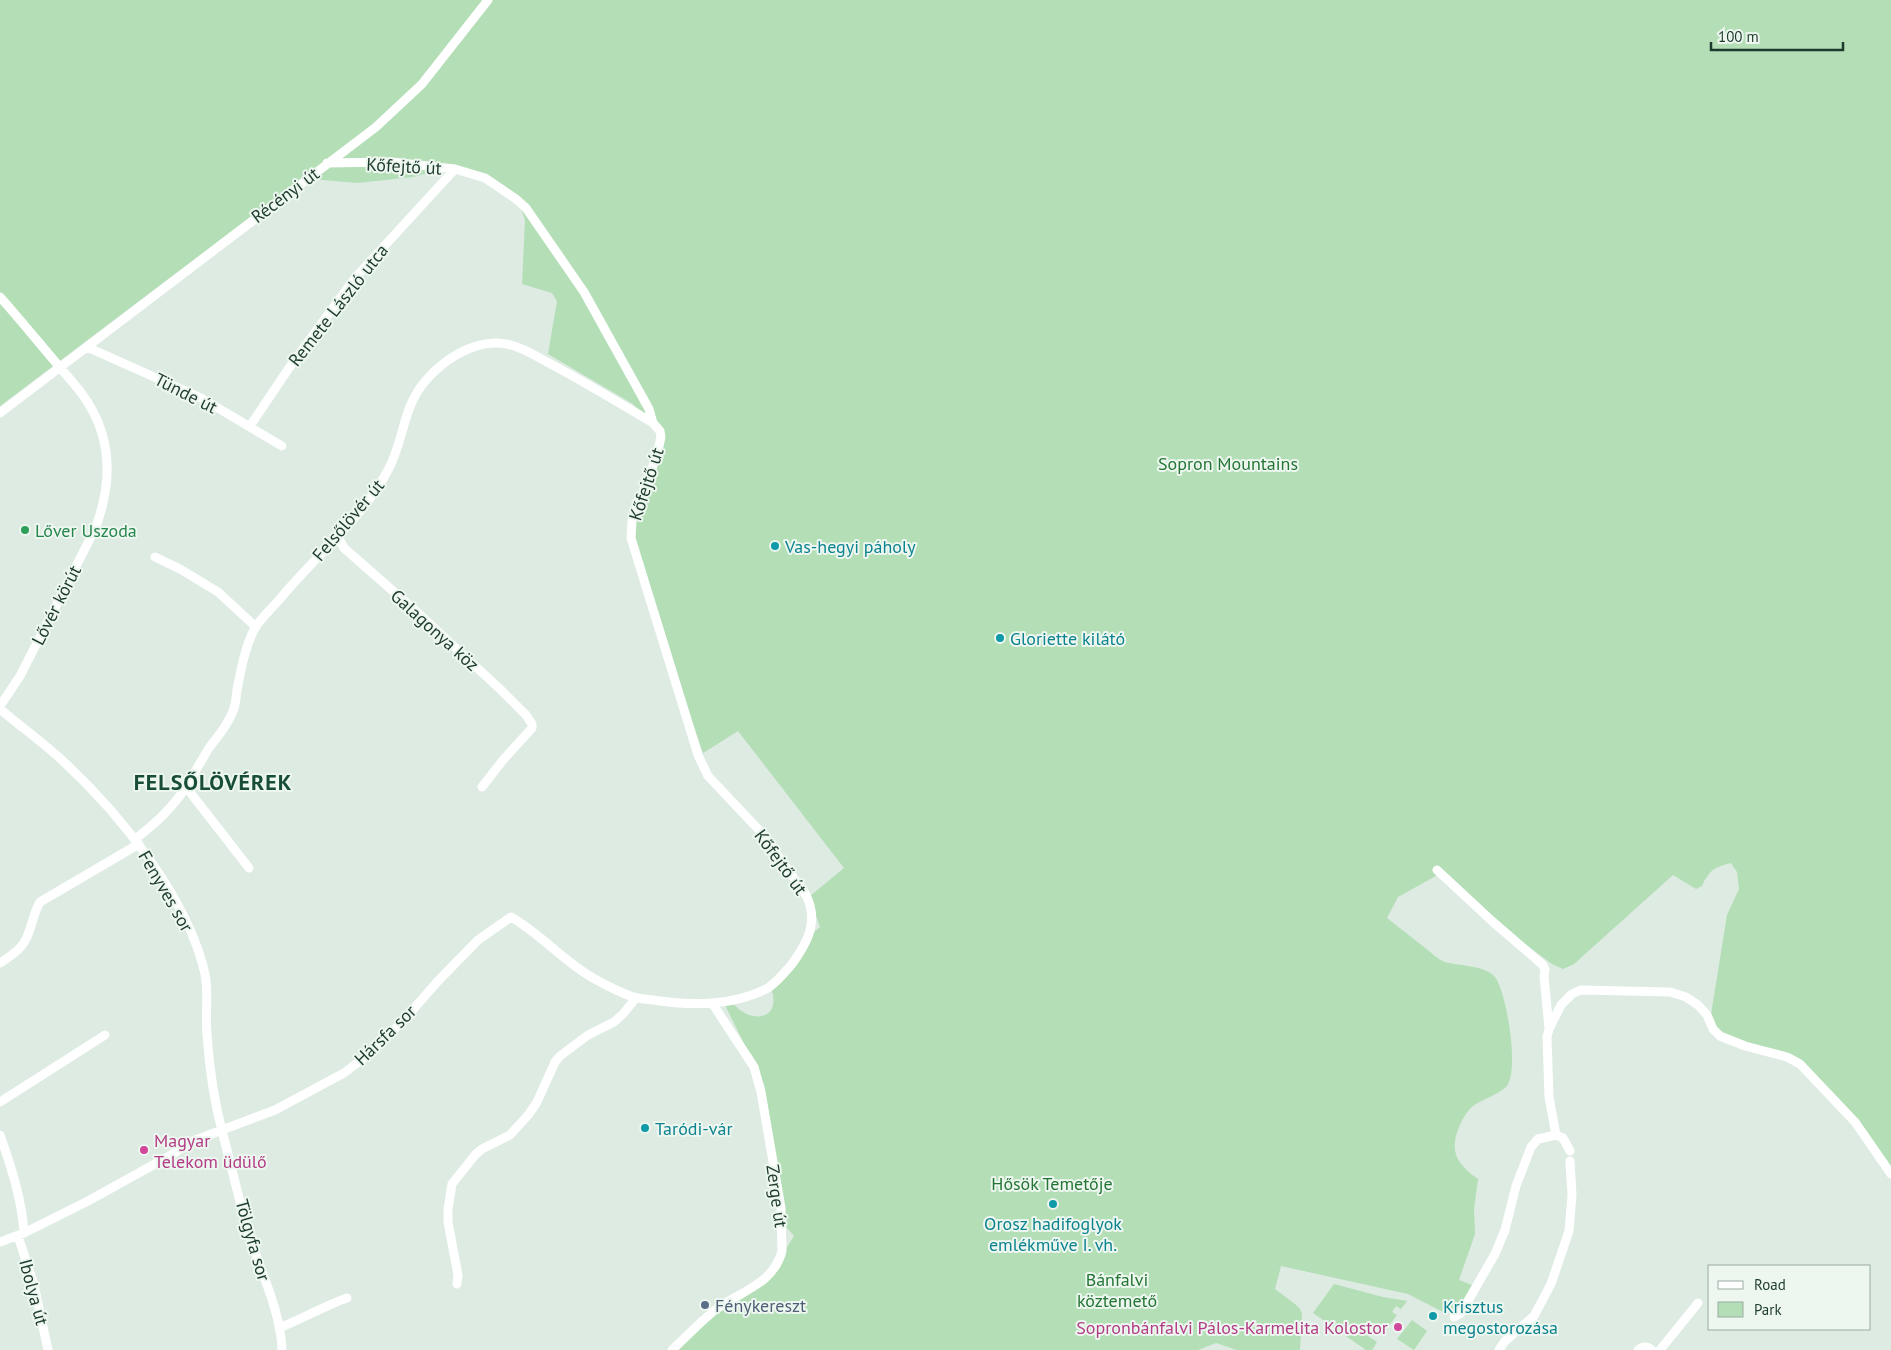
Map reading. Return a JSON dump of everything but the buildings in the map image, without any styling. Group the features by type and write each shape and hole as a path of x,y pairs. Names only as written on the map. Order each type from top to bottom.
{"street":[{"name":"Récényi út","path":"3,411 376,127 422,84 488,0"},
{"name":"Kőfejtő út","path":"327,164 392,162 455,169 485,178 516,199 526,208 584,292 650,409 653,423 660,431 661,437 657,455 632,521 630,538 698,756 708,776 759,830 806,894 811,905 812,917 804,947 774,983 752,994"},
{"name":"Remete László utca","path":"250,426 289,368 355,278 455,169"},
{"name":"Lővér körút","path":"0,296 57,370 83,395 97,420 104,440 108,466 104,506 82,556 20,676 0,707"},
{"name":"Felsőlövér út","path":"0,964 18,950 26,939 34,911 40,902 137,841 164,814 186,787 234,709 243,663 256,627 293,582 353,519 387,472 395,454 409,406 416,393 442,366 458,354 479,345 499,343 513,346 535,355 581,379 653,423"},
{"name":"Tünde út","path":"87,347 201,398 282,446"},
{"name":"Galagonya köz","path":"337,536 344,548 418,613 526,715 532,724 532,728 482,787"},
{"path":"155,557 180,569 218,592 256,627"},
{"name":"Fenyves sor","path":"0,707 63,761 97,794 137,841 171,895 190,931 205,975 208,995 206,1032 221,1129"},
{"path":"186,787 249,868"},
{"path":"1437,870 1543,965 1545,970 1549,1029 1550,1097 1556,1135"},
{"name":"Hársfa sor","path":"0,1242 21,1234 122,1182 190,1142 275,1110 311,1092 356,1065 403,1022 438,981 478,940 511,918 532,931 566,961 592,978 636,998 667,1002 712,1003 752,994"},
{"path":"1549,1029 1557,1011 1566,999 1581,990 1670,992 1686,997 1698,1005 1707,1015 1713,1030 1720,1036 1752,1048 1787,1057 1800,1064 1855,1122 1891,1174"},
{"path":"457,1284 458,1275 451,1245 448,1209 452,1184 475,1155 482,1149 510,1135 529,1114 537,1102 555,1062 560,1056 588,1035 614,1022 636,998"},
{"name":"Zerge út","path":"672,1350 716,1309 768,1277 782,1251 781,1208 761,1092 754,1067 712,1003"},
{"path":"0,1102 104,1035"},
{"name":"Tölgyfa sor","path":"221,1129 249,1232 279,1328 282,1350"},
{"name":"Ibolya út","path":"0,1135 19,1198 23,1219 21,1234 48,1350"},
{"path":"1454,1318 1461,1313 1495,1254 1505,1230 1516,1186 1531,1147 1538,1139 1556,1135 1563,1138 1570,1151"},
{"path":"1499,1350 1505,1341 1534,1316 1551,1284 1568,1231 1572,1195 1570,1161"},
{"path":"279,1328 347,1298"},
{"path":"1660,1350 1698,1303"},
{"path":"1638,1350 1642,1347 1652,1350"}],"green space":[{"name":"Sopron Mountains","path":"0,0 1891,0 1891,1169 1795,1061 1716,1033 1710,1021 1727,915 1739,889 1737,872 1731,863 1713,870 1707,876 1702,886 1696,889 1673,875 1574,964 1563,969 1552,964 1495,922 1443,872 1398,897 1387,918 1441,960 1485,970 1495,977 1504,999 1512,1050 1510,1079 1506,1087 1473,1106 1464,1117 1456,1134 1455,1150 1457,1156 1465,1168 1478,1179 1474,1209 1475,1234 1459,1280 1472,1285 1461,1305 1450,1311 1443,1312 1408,1294 1281,1266 1275,1289 1300,1309 1302,1314 1300,1350 1237,1350 1216,1343 1198,1350 671,1350 712,1310 769,1276 794,1236 787,1228 764,1084 725,1005 733,1003 739,1010 755,1016 762,1016 768,1013 772,1008 771,987 808,937 820,927 809,897 844,868 738,731 703,753 632,546 632,521 649,478 660,431 633,404 548,354 557,301 552,293 522,284 525,220 518,197 455,166 413,177 357,183 302,178 0,406"},
{"path":"1334,1284 1383,1297 1407,1301 1401,1309 1396,1306 1392,1312 1397,1315 1385,1331 1373,1323 1365,1334 1377,1342 1372,1350 1366,1350 1313,1313"},
{"path":"1412,1320 1427,1331 1414,1350 1397,1339"}],"place":[{"name":"Lőver Uszoda","path":"25,530"},
{"name":"Vas-hegyi páholy","path":"775,546"},
{"name":"Gloriette kilátó","path":"1000,638"},
{"name":"Taródi-vár","path":"645,1128"},
{"name":"Magyar Telekom üdülő","path":"144,1150"},
{"name":"Orosz hadifoglyok emlékműve I. vh.","path":"1053,1204"},
{"name":"Fénykereszt","path":"705,1305"},
{"name":"Krisztus megostorozása","path":"1433,1316"},
{"name":"Sopronbánfalvi Pálos-Karmelita Kolostor","path":"1398,1327"}],"district":[{"name":"FELSŐLÖVÉREK","path":"213,782"}],"park label":[{"name":"Hősök Temetője","path":"1052,1183"},
{"name":"Bánfalvi köztemető","path":"1117,1289"}]}
